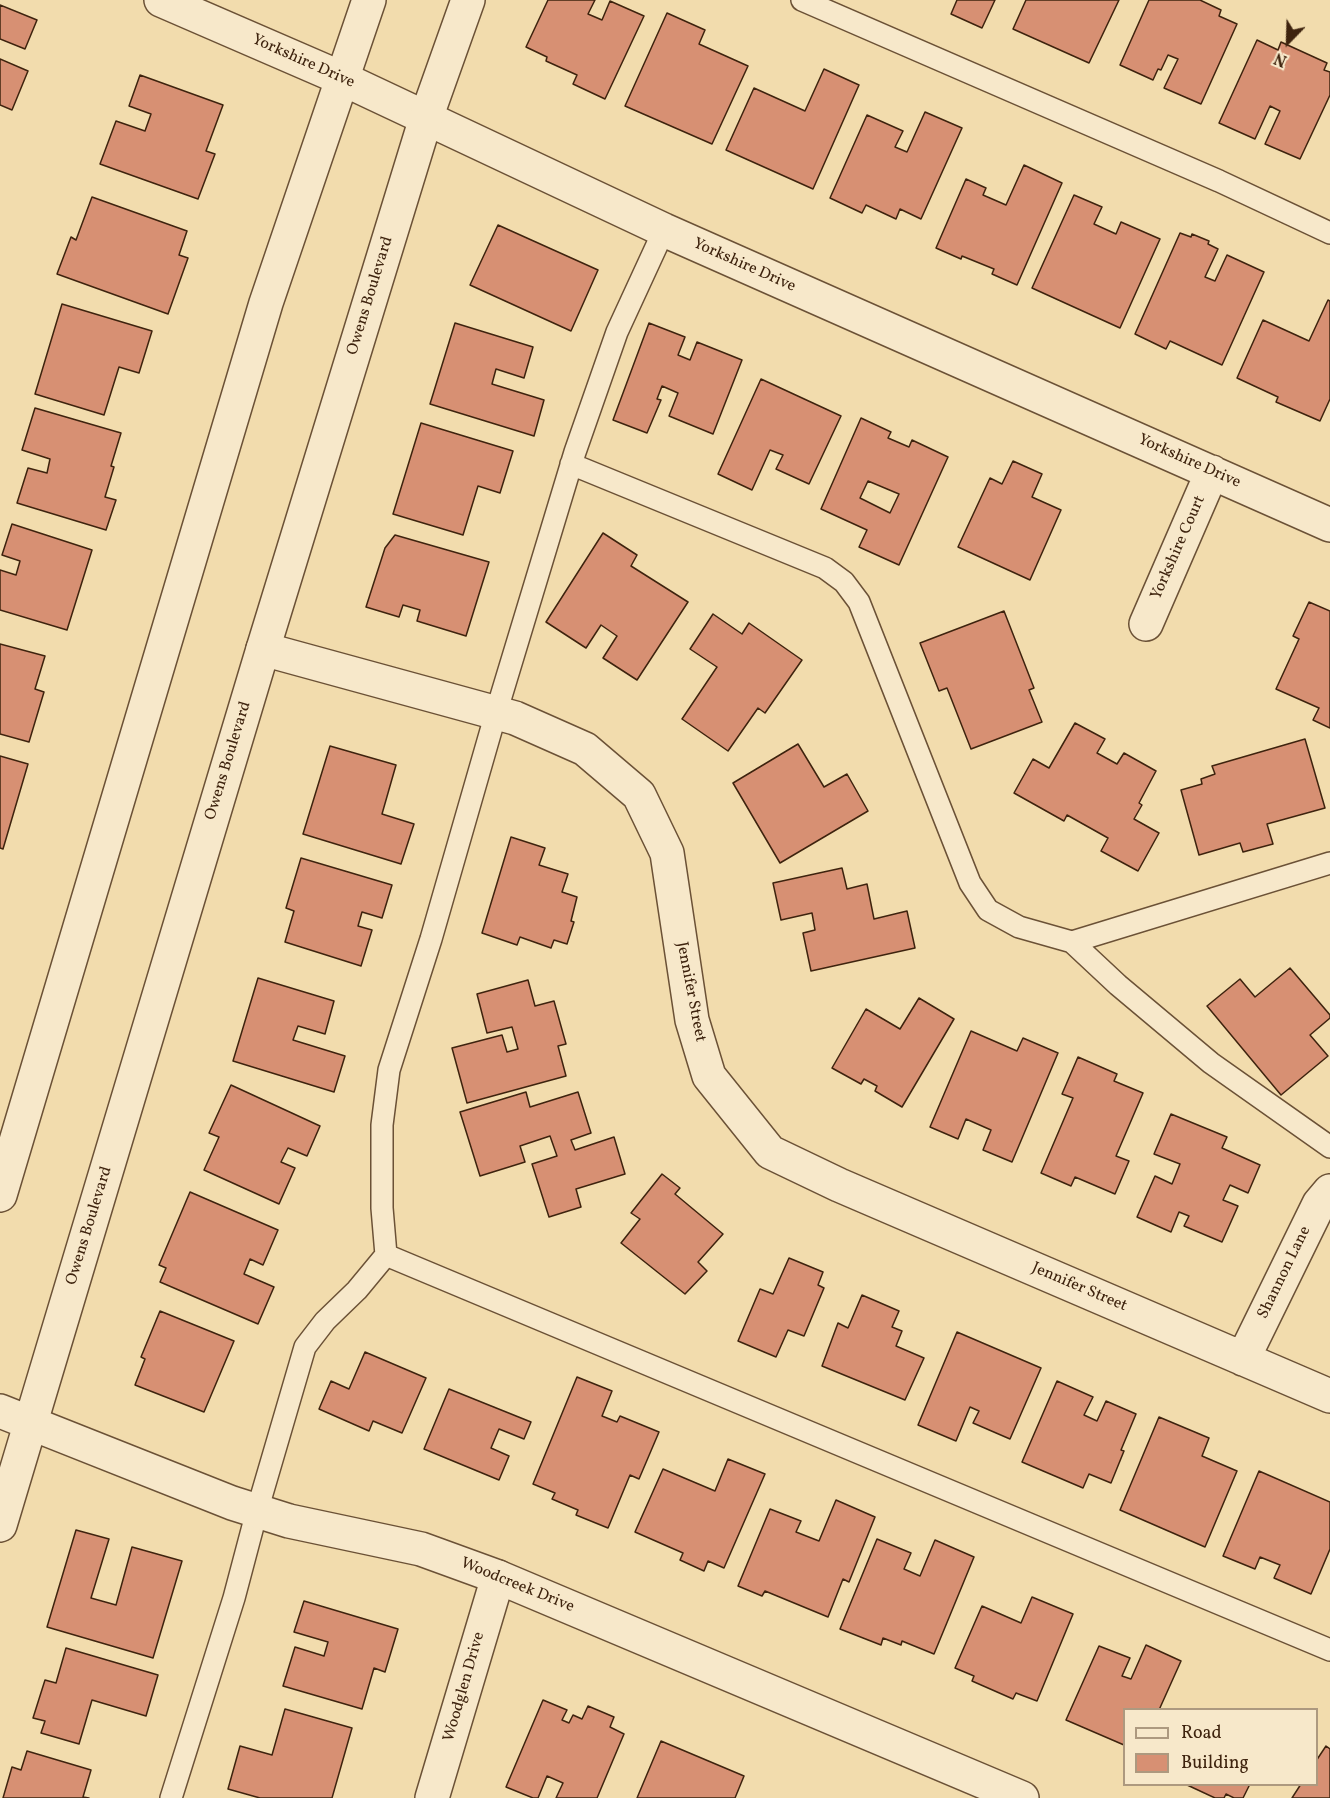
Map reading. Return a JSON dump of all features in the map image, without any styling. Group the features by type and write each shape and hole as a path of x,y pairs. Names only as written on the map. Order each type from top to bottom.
{"street":[{"name":"Yorkshire Drive","path":"161,0 341,78 664,230 1330,525"},
{"path":"0,1195 266,303 369,0"},
{"name":"Owens Boulevard","path":"0,1525 262,649 426,118 468,0"},
{"name":"Yorkshire Court","path":"1146,624 1212,472"},
{"name":"Jennifer Street","path":"262,649 515,718 585,749 639,795 667,853 692,1020 709,1076 770,1152 839,1185 1330,1396"},
{"name":"Shannon Lane","path":"1243,1359 1319,1204 1330,1191"},
{"name":"Woodcreek Drive","path":"0,1411 257,1511 289,1521 421,1549 498,1576 1022,1798"},
{"name":"Woodglen Drive","path":"432,1798 498,1576"}],"lane":[{"path":"802,0 1219,181 1330,233"},
{"path":"171,1798 234,1598 305,1347 325,1321 357,1290 386,1255 382,1208 382,1125 389,1070 431,939 496,713 572,464 617,332 664,230"},
{"path":"572,464 825,568 844,582 859,602 970,883 988,910 1019,927 1072,942 1118,985 1211,1063 1330,1147"},
{"path":"1072,942 1330,863"},
{"path":"386,1255 1330,1650"}],"building":[{"path":"548,0 595,0 588,14 602,20 610,1 644,16 605,99 573,84 577,75 546,61 547,57 526,47"},
{"path":"957,0 995,0 982,28 951,14"},
{"path":"1026,0 1119,0 1089,63 1013,29"},
{"path":"1149,0 1200,0 1221,10 1219,16 1237,24 1201,104 1164,88 1178,59 1168,55 1153,80 1120,65"},
{"path":"0,5 37,20 25,49 0,39"},
{"path":"667,13 705,30 699,44 748,66 712,144 625,106"},
{"path":"1257,40 1278,50 1281,42 1327,63 1324,70 1330,72 1330,95 1300,159 1265,144 1280,111 1270,106 1255,139 1219,123"},
{"path":"0,59 28,71 12,110 0,105"},
{"path":"824,69 859,85 813,189 726,150 754,88 805,111"},
{"path":"140,75 223,105 206,151 215,154 198,199 100,164 116,121 145,131 151,114 129,106"},
{"path":"925,112 962,128 921,219 900,209 896,219 866,205 862,213 830,198 867,115 903,131 895,147 907,152"},
{"path":"1024,165 1062,183 1017,285 992,274 994,269 962,256 961,259 936,248 966,179 986,188 983,195 1006,205"},
{"path":"1074,195 1102,207 1094,224 1116,234 1121,222 1160,239 1120,328 1032,288"},
{"path":"92,197 187,231 179,255 188,258 168,314 57,274 71,237 76,240"},
{"path":"498,225 598,270 571,331 470,285"},
{"path":"1180,233 1191,237 1192,234 1209,241 1208,244 1218,249 1205,277 1215,281 1227,255 1264,272 1222,365 1170,341 1166,349 1135,334"},
{"path":"1328,300 1330,301 1330,399 1320,421 1276,402 1278,397 1237,378 1263,320 1309,341"},
{"path":"62,304 152,331 139,373 119,367 104,415 35,394"},
{"path":"455,323 533,347 524,378 496,369 492,384 544,400 534,436 430,404"},
{"path":"649,323 685,337 678,355 690,360 697,342 742,360 713,434 669,416 678,393 662,386 657,399 661,400 647,433 613,420"},
{"path":"761,379 841,416 809,484 776,469 783,455 770,450 752,490 718,474"},
{"path":"35,408 121,433 105,497 116,500 106,530 17,503 28,468 47,473 50,459 22,450"},
{"path":"861,418 891,432 888,438 909,447 912,440 948,457 899,565 859,547 867,530 821,509","holes":["868,481 899,494 890,513 860,498"]},
{"path":"421,423 513,451 500,493 478,486 463,535 393,514"},
{"path":"1013,461 1042,474 1032,497 1061,510 1030,580 958,547 990,478 1002,484"},
{"path":"12,524 92,550 67,630 0,610 0,570 16,575 20,561 2,555"},
{"path":"603,533 637,555 631,566 688,602 637,680 603,658 617,636 601,625 586,648 546,622"},
{"path":"395,535 489,562 466,636 417,621 420,610 403,605 399,617 366,607 385,548"},
{"path":"1309,602 1330,611 1330,728 1313,720 1319,708 1276,689 1299,639 1293,636"},
{"path":"1004,611 1034,688 1029,690 1042,722 971,749 947,688 939,691 920,643"},
{"path":"713,614 742,634 749,623 802,660 765,713 758,708 728,751 682,719 717,667 690,649"},
{"path":"0,644 45,656 35,689 44,692 29,742 0,734"},
{"path":"1075,723 1105,739 1097,753 1117,764 1124,753 1156,771 1139,803 1142,805 1134,819 1159,833 1138,871 1101,851 1108,838 1067,815 1064,821 1014,793 1033,759 1049,768"},
{"path":"1305,739 1325,808 1267,824 1273,844 1243,852 1240,843 1199,855 1181,790 1202,784 1201,779 1215,774 1212,766"},
{"path":"798,744 824,787 847,774 868,811 780,863 733,783"},
{"path":"330,746 396,765 382,814 414,824 401,864 303,834"},
{"path":"0,756 28,764 3,849 0,848"},
{"path":"511,837 545,848 539,865 568,874 562,892 577,897 571,921 574,922 567,944 554,940 551,948 520,937 517,945 482,933"},
{"path":"301,858 392,885 382,918 362,912 358,926 372,930 361,966 285,942 294,911 286,908"},
{"path":"842,868 847,889 867,884 874,919 907,911 915,948 811,971 803,933 815,930 812,913 781,920 773,883"},
{"path":"1290,968 1330,1015 1330,1018 1310,1035 1328,1056 1281,1095 1207,1006 1240,979 1255,997"},
{"path":"258,978 334,1001 325,1034 298,1026 293,1040 345,1056 334,1092 233,1061"},
{"path":"528,980 535,1006 554,1001 566,1044 558,1046 566,1076 467,1103 452,1048 502,1035 507,1052 518,1049 512,1027 487,1033 477,994"},
{"path":"919,998 954,1019 902,1107 875,1091 877,1086 864,1079 861,1084 832,1068 866,1009 900,1029"},
{"path":"971,1031 1017,1051 1023,1038 1058,1053 1012,1162 983,1150 991,1130 966,1119 958,1139 930,1127"},
{"path":"1078,1057 1117,1074 1114,1081 1143,1093 1116,1156 1129,1161 1115,1194 1075,1177 1071,1186 1041,1173 1073,1098 1062,1094"},
{"path":"231,1085 320,1126 307,1156 288,1148 281,1162 295,1168 279,1204 204,1170 219,1137 209,1133"},
{"path":"526,1092 530,1107 578,1092 591,1133 571,1140 575,1150 614,1137 625,1174 576,1189 581,1207 549,1217 532,1164 557,1156 550,1136 520,1146 525,1162 480,1176 460,1112"},
{"path":"1171,1114 1227,1137 1222,1148 1260,1165 1248,1193 1230,1185 1223,1200 1238,1206 1222,1242 1184,1226 1189,1216 1179,1212 1171,1232 1137,1217 1155,1176 1172,1184 1180,1164 1154,1154"},
{"path":"662,1174 680,1188 675,1194 723,1234 698,1262 707,1271 685,1294 621,1243 640,1219 631,1213"},
{"path":"190,1192 278,1230 263,1265 250,1259 244,1274 274,1287 258,1324 160,1282 166,1268 159,1265"},
{"path":"789,1258 823,1272 818,1285 824,1288 804,1336 788,1330 776,1357 738,1341 760,1289 773,1294"},
{"path":"862,1295 899,1311 892,1327 902,1331 896,1346 924,1358 905,1400 822,1366 838,1323 848,1328"},
{"path":"160,1311 234,1341 204,1412 135,1385 145,1359 141,1357"},
{"path":"957,1332 1041,1368 1010,1439 973,1423 979,1411 970,1407 956,1441 918,1425"},
{"path":"365,1352 426,1378 402,1433 373,1421 369,1431 319,1409 331,1381 349,1389"},
{"path":"577,1377 612,1391 602,1416 617,1422 620,1416 659,1432 639,1479 630,1475 608,1528 576,1515 578,1510 552,1499 555,1493 533,1484"},
{"path":"1057,1381 1093,1397 1084,1415 1097,1421 1106,1401 1136,1414 1121,1450 1124,1451 1111,1483 1089,1474 1083,1488 1022,1462"},
{"path":"449,1389 531,1422 524,1439 499,1429 491,1448 509,1456 499,1480 424,1449"},
{"path":"1159,1417 1209,1438 1202,1456 1237,1471 1205,1547 1120,1510"},
{"path":"728,1459 765,1474 724,1568 708,1561 704,1571 680,1560 683,1553 635,1532 663,1469 715,1491"},
{"path":"1259,1471 1330,1502 1330,1549 1311,1594 1274,1578 1280,1565 1260,1557 1255,1569 1223,1556"},
{"path":"836,1500 875,1517 849,1582 843,1579 828,1617 765,1591 762,1596 738,1586 770,1509 801,1521 796,1532 819,1541"},
{"path":"76,1530 109,1539 91,1598 116,1605 132,1547 182,1561 153,1658 47,1627"},
{"path":"877,1539 911,1553 904,1569 920,1576 935,1540 974,1557 934,1654 902,1641 901,1645 883,1638 881,1645 840,1629"},
{"path":"1032,1597 1073,1614 1037,1701 1016,1693 1013,1699 972,1681 974,1676 955,1668 982,1606 1021,1623"},
{"path":"304,1601 398,1629 385,1672 374,1668 362,1709 283,1686 295,1647 324,1656 328,1642 294,1632"},
{"path":"1146,1645 1181,1661 1160,1708 1123,1708 1123,1745 1066,1720 1099,1646 1130,1658 1122,1676 1131,1679"},
{"path":"66,1648 158,1675 146,1716 92,1700 79,1744 41,1733 45,1721 33,1718 45,1680 56,1683"},
{"path":"543,1700 567,1710 562,1720 569,1723 573,1715 582,1719 588,1706 614,1717 610,1727 624,1734 597,1798 556,1798 563,1783 547,1776 538,1798 506,1787"},
{"path":"285,1709 352,1728 332,1798 260,1798 228,1789 240,1746 272,1755"},
{"path":"661,1741 744,1776 735,1798 637,1798"},
{"path":"1326,1746 1330,1749 1330,1798 1292,1798 1300,1786 1318,1786 1318,1758"},
{"path":"27,1751 91,1770 83,1797 89,1798 3,1798 12,1767 21,1770"},
{"path":"1189,1786 1249,1786 1243,1798 1234,1798 1226,1794 1224,1798 1215,1798"}]}
